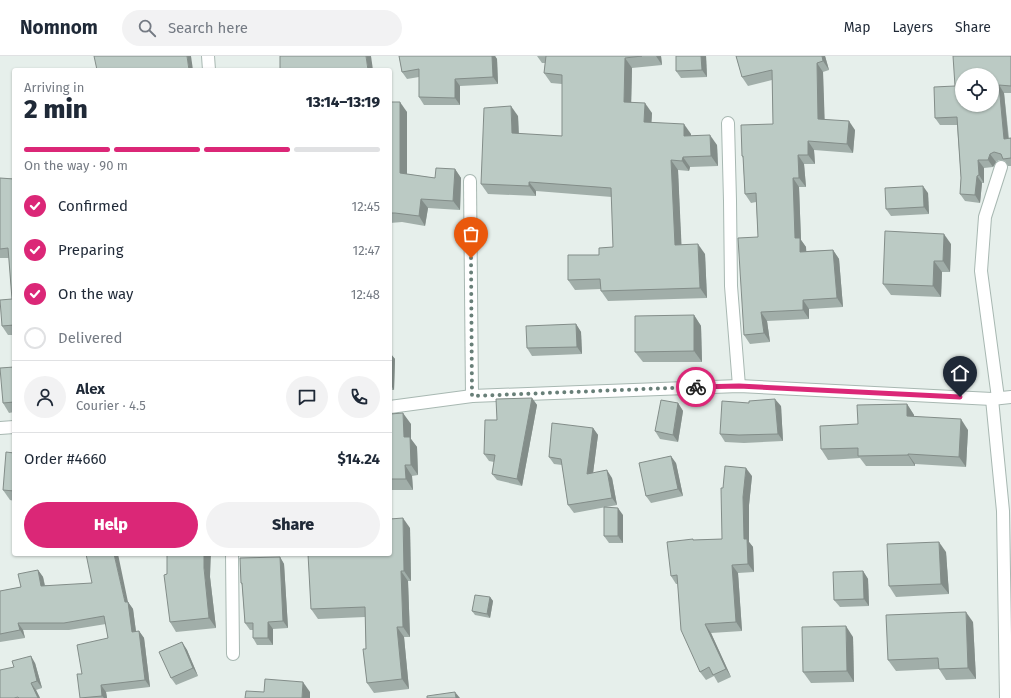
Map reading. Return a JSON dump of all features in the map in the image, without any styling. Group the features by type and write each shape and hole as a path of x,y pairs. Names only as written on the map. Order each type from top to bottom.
{"street":[{"path":"208,56 209,68"},
{"path":"728,123 731,286 739,386"},
{"path":"1001,166 985,217 981,271 995,398 1003,511 1006,698"},
{"path":"470,180 472,396"},
{"path":"392,407 472,396 739,386 995,398 1011,397"},
{"path":"0,428 12,427"},
{"path":"232,556 233,654"}],"building":[{"path":"94,56 187,56 189,68 97,68"},
{"path":"280,56 366,56 368,68 280,68"},
{"path":"399,56 492,56 493,77 455,79 455,98 419,97 419,69 402,72"},
{"path":"546,56 642,56 625,58 624,102 645,103 644,122 684,124 684,136 710,135 711,156 683,157 682,161 671,160 675,245 698,244 700,288 601,291 600,279 568,280 568,255 599,255 599,248 613,247 611,188 529,182 529,186 481,184 484,108 511,106 512,133 562,136 562,75 544,73"},
{"path":"676,56 701,56 702,70 676,71"},
{"path":"736,56 822,56 823,61 817,63 818,119 849,121 847,144 808,141 808,155 798,155 799,178 793,178 795,238 800,238 800,252 833,250 837,298 803,300 803,310 761,312 764,333 744,335 738,238 758,237 756,193 745,194 741,125 773,124 772,70 742,77"},
{"path":"953,56 1011,56 1011,86 999,85 999,68 955,68 955,86"},
{"path":"999,85 1004,139 1011,138 1011,158 1003,159 1001,154 994,152 990,154 988,160 978,160 979,175 977,176 975,195 960,194 961,178 957,117 935,118 934,87 955,86 955,112 999,112"},
{"path":"392,102 400,102 400,173 435,178 436,168 455,169 453,201 421,199 419,216 392,213"},
{"path":"0,178 12,179 12,299 8,248 0,249"},
{"path":"923,186 924,207 886,209 885,188"},
{"path":"885,231 944,234 943,261 934,261 933,286 883,284"},
{"path":"12,299 12,325 2,326 0,300"},
{"path":"694,315 694,351 635,352 635,316"},
{"path":"576,324 577,347 527,348 526,326"},
{"path":"12,367 12,402 3,403 0,368"},
{"path":"532,398 517,479 492,474 495,455 484,454 485,420 497,420 496,399"},
{"path":"775,399 778,434 720,434 722,401 749,403 749,401"},
{"path":"661,400 678,403 673,435 655,431"},
{"path":"907,404 907,416 961,419 959,457 908,454 858,456 858,448 821,449 820,426 858,424 857,405"},
{"path":"403,413 404,437 410,437 411,465 405,465 406,479 392,479 392,414"},
{"path":"552,423 593,428 587,474 607,470 612,498 568,505 561,459 549,457"},
{"path":"6,452 12,453 12,491 3,490"},
{"path":"671,456 678,489 646,496 639,463"},
{"path":"725,466 746,468 743,497 744,539 747,539 748,564 732,565 736,622 705,624 726,669 713,675 709,667 700,672 681,630 677,575 671,576 667,542 693,539 722,539 721,488 723,488"},
{"path":"604,507 618,508 618,536 604,536"},
{"path":"403,518 404,571 401,571 403,627 397,627 402,679 367,683 363,649 366,649 365,607 311,609 308,556 392,556 392,519"},
{"path":"939,542 941,584 889,586 887,544"},
{"path":"86,556 114,556 125,602 128,602 132,632 139,631 145,680 101,685 102,696 80,698 77,674 82,674 77,645 108,638 104,616 64,623 18,623 20,630 0,634 0,591 21,587 18,574 38,570 41,586 92,583"},
{"path":"167,556 204,556 209,618 170,622 164,575 167,574"},
{"path":"280,557 283,621 268,622 268,638 253,638 253,623 245,623 240,558"},
{"path":"863,571 864,599 834,600 833,572"},
{"path":"475,595 490,597 487,614 472,611"},
{"path":"966,612 968,668 939,669 938,658 888,660 886,615"},
{"path":"846,626 847,671 803,672 802,627"},
{"path":"182,642 193,668 171,678 159,652"},
{"path":"31,656 37,681 31,683 38,698 0,698 0,670 14,667 12,661"},
{"path":"265,679 303,682 302,698 245,698 246,691 264,692"},
{"path":"455,692 456,698 427,698 427,696"}],"way so far":[{"path":"471,258 472,396 696,387"}],"route":[{"path":"696,387 739,386 960,397"}]}
